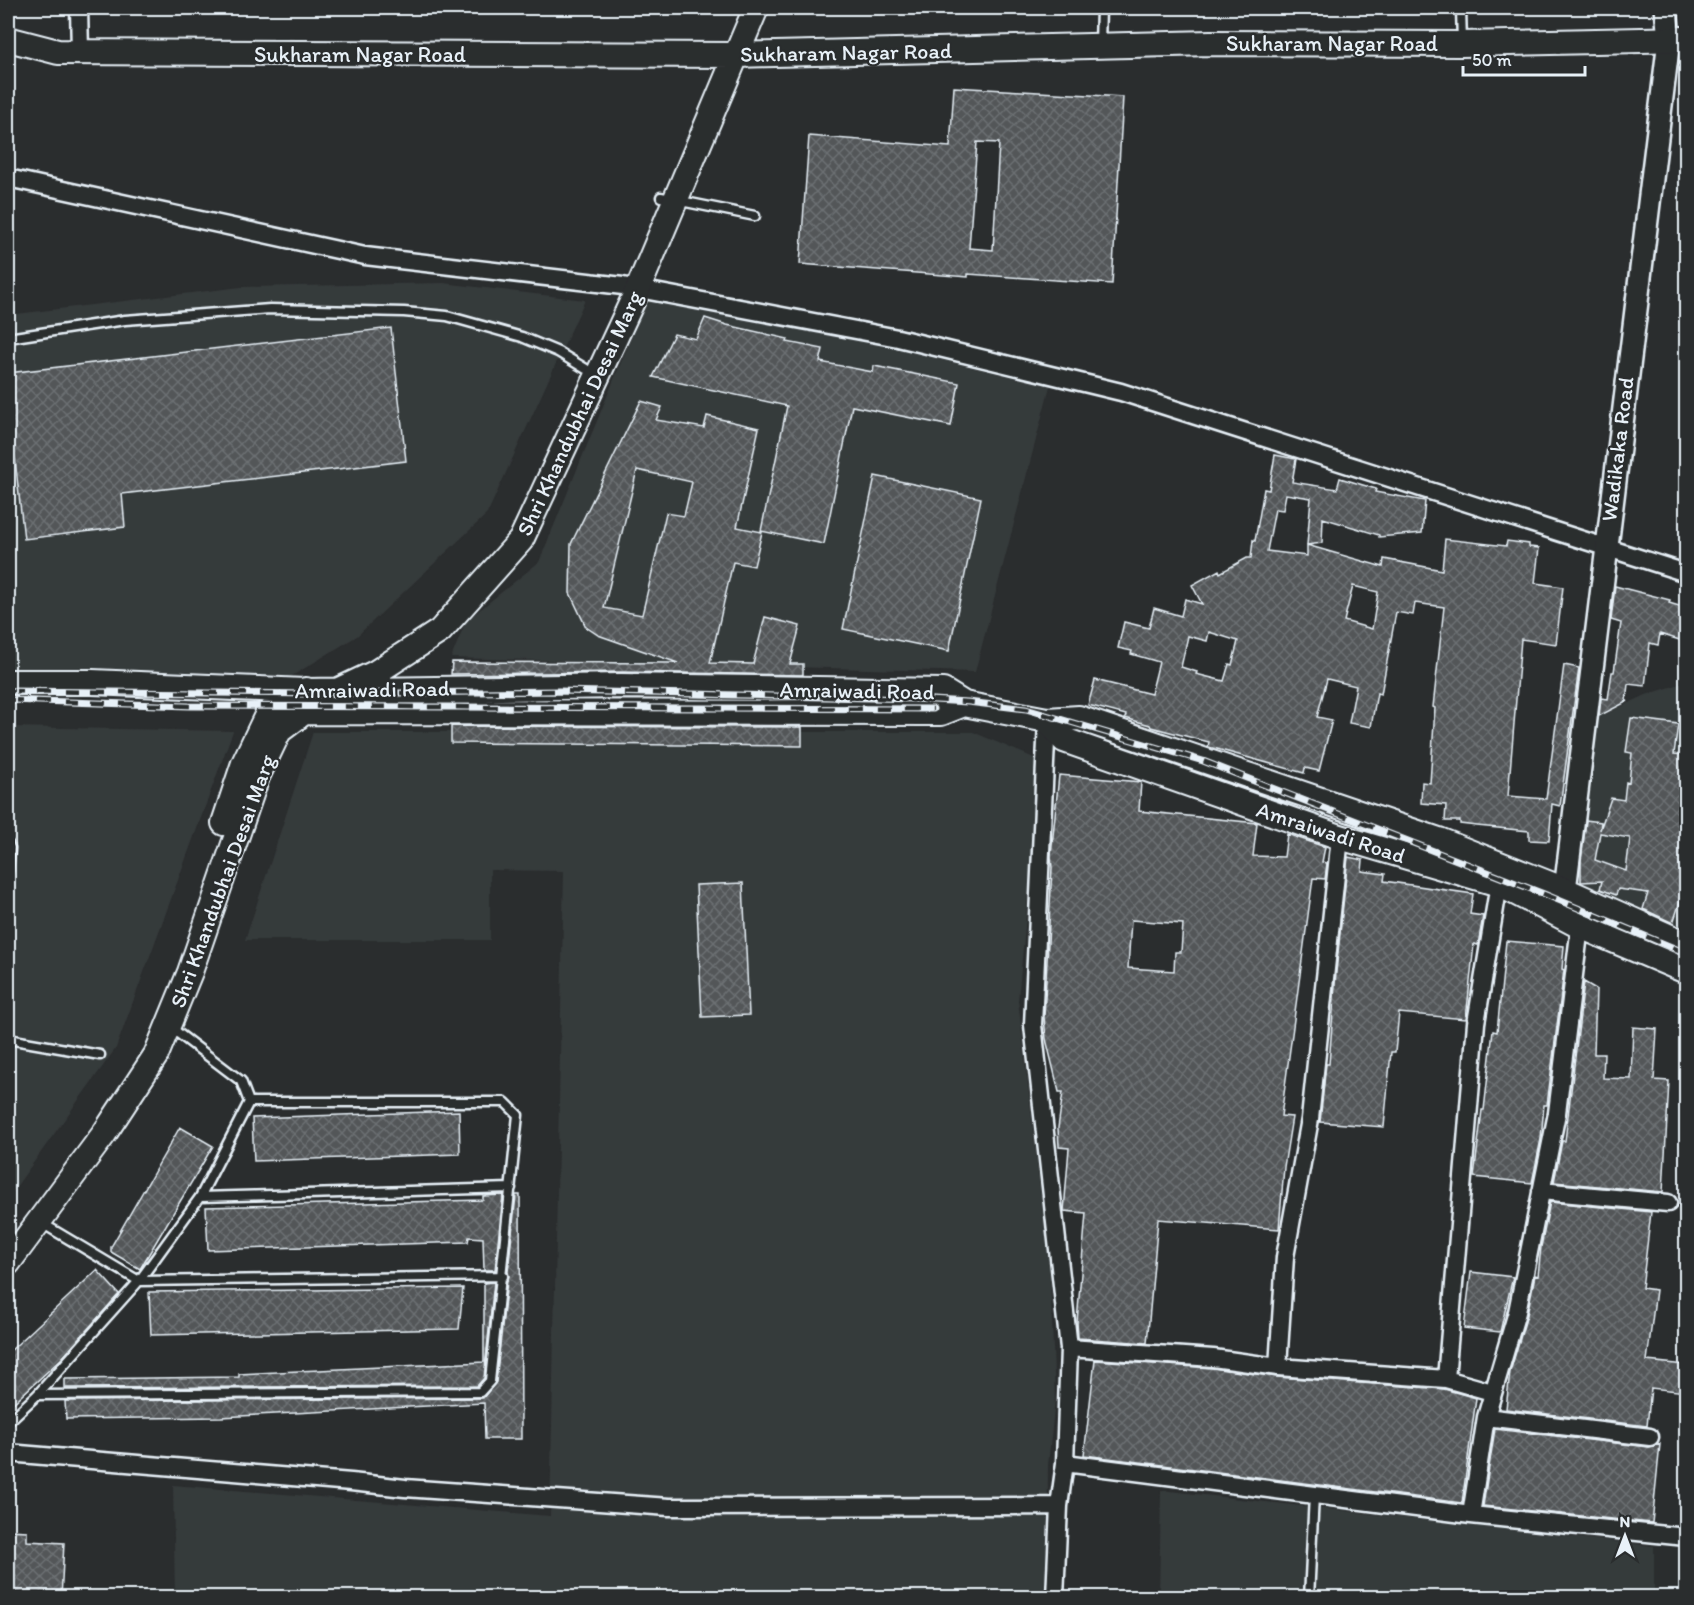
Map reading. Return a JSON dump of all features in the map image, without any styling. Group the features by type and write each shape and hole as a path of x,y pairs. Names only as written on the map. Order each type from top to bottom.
{"main road":[{"name":"Shri Khandubhai Desai Marg","path":"304,702 342,689 375,673 440,631 521,540 668,199 728,55 743,8"},
{"name":"Shri Khandubhai Desai Marg","path":"728,55 756,8"},
{"name":"Sukharam Nagar Road","path":"8,39 58,52 728,55 1211,43 1462,44 1678,39"},
{"name":"Shri Khandubhai Desai Marg","path":"8,1239 65,1165 141,1049 176,971 244,789 279,731 304,702 430,622 508,534 586,369 630,288"},
{"name":"Amraiwadi Road","path":"8,682 92,682 228,688 304,702"},
{"name":"Amraiwadi Road","path":"342,689 621,686 942,691 964,704 1047,720 1064,740 1340,837 1499,885 1580,926 1686,971"},
{"path":"228,688 268,713 304,702 375,711 941,713 964,704"},
{"name":"Shri Khandubhai Desai Marg","path":"8,1263 104,1134 156,1055 190,972 244,789 244,763 268,713"},
{"path":"1047,720 1079,718 1439,840 1565,890 1686,944"}],"street":[{"path":"78,8 80,52"},
{"name":"Wadikaka Road","path":"1565,890 1605,547 1678,39 1665,8"},
{"path":"8,178 365,256 630,288 898,338 1121,392 1686,573"},
{"path":"1047,720 1034,1025 1069,1348 1065,1463 1059,1506 1055,1598"},
{"path":"1278,1367 1285,1257 1310,1119 1340,837"},
{"path":"1446,1379 1476,1023 1499,885"},
{"path":"1471,1515 1485,1417 1518,1312 1557,1113 1580,926"},
{"path":"1540,1191 1668,1203"},
{"path":"1069,1348 1213,1358 1278,1367 1446,1379 1492,1392"},
{"path":"1485,1417 1650,1437"},
{"path":"8,1453 340,1480 405,1488 669,1507 1059,1506"},
{"path":"1065,1463 1471,1515 1686,1537"}],"lane":[{"path":"1100,46 1101,8"},
{"path":"1461,8 1462,44"},
{"path":"668,199 755,216"},
{"path":"8,338 125,320 270,309 404,312 447,316 522,337 558,352 586,369"},
{"path":"8,844 10,848 8,871"},
{"path":"8,1422 37,1395 139,1281 200,1197 249,1102 241,1081 168,1026"},
{"path":"8,1039 100,1055"},
{"path":"37,1395 480,1392 490,1381 503,1276 518,1115 505,1102 249,1102"},
{"path":"200,1197 511,1188"},
{"path":"40,1222 139,1281 503,1276"},
{"path":"1309,1598 1314,1495"}],"shaded area":[{"path":"443,283 585,300 487,514 357,636 292,676 8,677 8,315 241,287"},
{"path":"647,299 902,350 1050,386 975,672 451,658 466,621 539,562"},
{"path":"1686,682 1686,938 1570,887 1588,722 1646,695"},
{"path":"8,727 233,731 116,1048 8,1198"},
{"path":"313,732 973,732 1041,761 1018,1000 1050,1270 1055,1400 1048,1465 1047,1597 175,1597 173,1485 550,1516 564,871 490,870 490,940 245,940"},
{"path":"1161,1490 1654,1546 1654,1597 1159,1598"}],"building":[{"path":"954,87 1123,97 1112,284 968,274 968,277 800,264 809,136 950,147","holes":["977,142 999,143 993,250 969,248"]},
{"path":"705,318 788,339 787,342 823,349 820,362 873,372 874,366 959,383 951,426 852,406 824,544 761,531 787,406 653,377 674,334 696,339"},
{"path":"391,328 406,461 122,494 125,527 24,539 8,398 8,373"},
{"path":"641,401 662,407 656,420 704,428 707,416 759,428 737,527 762,532 754,566 733,562 710,663 753,664 765,617 800,626 790,664 803,664 803,675 621,672 451,674 452,662 678,663 598,635 586,627 570,593 571,544","holes":["637,470 692,482 684,516 666,513 642,615 604,608"]},
{"path":"1275,455 1296,459 1292,482 1337,489 1340,478 1376,489 1375,492 1425,501 1422,533 1379,537 1379,535 1323,518 1322,543 1307,545 1383,567 1384,559 1442,570 1445,539 1506,546 1507,541 1539,548 1535,583 1563,587 1556,644 1521,639 1508,796 1546,799 1564,665 1579,668 1560,806 1552,804 1549,841 1529,840 1529,831 1445,821 1446,805 1421,803 1422,782 1430,783 1435,708 1433,707 1444,607 1415,603 1413,615 1396,612 1381,694 1377,693 1371,727 1349,723 1356,686 1327,679 1317,717 1332,720 1319,771 1305,768 1304,773 1208,747 1209,742 1151,727 1125,718 1126,715 1088,705 1095,680 1151,694 1159,662 1118,648 1124,622 1149,628 1154,608 1181,616 1185,599 1202,604 1192,585 1219,570 1220,573 1251,558 1264,489 1269,490","holes":["1286,494 1311,498 1307,556 1267,551 1275,509 1283,510","1353,586 1378,592 1372,629 1344,621","1209,632 1238,641 1232,665 1229,664 1224,681 1196,674 1197,672 1181,667 1188,636 1207,641"]},
{"path":"875,476 981,498 949,651 843,629"},
{"path":"1615,586 1670,600 1669,603 1686,608 1686,642 1660,634 1658,645 1650,643 1645,686 1628,684 1626,701 1628,701 1599,716 1601,698 1608,699 1621,623 1611,620"},
{"path":"1631,718 1678,724 1674,754 1686,755 1682,807 1684,807 1683,827 1686,828 1686,901 1681,899 1673,923 1643,909 1648,893 1618,889 1616,895 1600,889 1602,881 1581,882 1586,820 1601,822 1600,830 1611,798 1624,800 1626,782 1629,783 1632,753 1626,752","holes":["1600,833 1630,838 1626,871 1595,860"]},
{"path":"451,726 802,727 802,746 451,743"},
{"path":"1059,775 1141,782 1139,811 1257,823 1253,856 1284,857 1287,834 1325,847 1322,862 1327,863 1325,879 1313,878 1281,1116 1292,1117 1284,1167 1279,1229 1158,1219 1147,1343 1078,1338 1077,1322 1086,1213 1064,1211 1069,1148 1059,1147 1058,1128 1063,1092 1059,1092 1046,1039 1044,1017 1051,856","holes":["1131,920 1183,924 1181,952 1175,952 1174,971 1128,968"]},
{"path":"1348,857 1363,860 1362,871 1385,874 1384,881 1473,894 1470,914 1483,916 1478,945 1474,944 1466,1019 1399,1013 1395,1052 1391,1052 1384,1127 1320,1122 1326,1064 1329,1064"},
{"path":"743,883 749,1015 702,1017 696,885"},
{"path":"1506,941 1564,946 1562,969 1564,970 1547,1105 1544,1105 1541,1139 1532,1183 1474,1177 1493,1031 1497,1032"},
{"path":"1584,982 1596,989 1594,1054 1604,1054 1603,1078 1631,1079 1633,1027 1657,1029 1654,1080 1669,1081 1663,1192 1554,1182 1562,1141 1565,1141"},
{"path":"459,1111 460,1154 254,1161 252,1118"},
{"path":"180,1127 213,1146 140,1269 111,1252 111,1247"},
{"path":"503,1195 495,1270 484,1270 483,1238 469,1237 468,1242 208,1250 206,1207 483,1200 483,1196"},
{"path":"516,1195 520,1195 521,1439 485,1439 484,1403 221,1417 66,1419 65,1401 483,1398 496,1382"},
{"path":"1550,1202 1651,1212 1642,1288 1656,1290 1647,1361 1686,1365 1686,1392 1651,1388 1647,1426 1506,1409 1510,1372 1527,1315 1535,1275 1538,1276"},
{"path":"97,1270 119,1294 62,1358 8,1408 8,1353"},
{"path":"1471,1272 1513,1277 1500,1332 1464,1328"},
{"path":"494,1282 484,1378 477,1386 65,1388 65,1379 239,1377 239,1374 484,1362 484,1283"},
{"path":"463,1288 459,1329 151,1335 149,1292"},
{"path":"1095,1360 1212,1368 1277,1377 1444,1389 1476,1398 1462,1503 1084,1455"},
{"path":"1495,1429 1649,1447 1660,1444 1652,1523 1483,1506"},
{"path":"8,1530 27,1531 27,1541 64,1543 61,1598 8,1598"}],"railway":[{"path":"8,691 322,694 559,691 916,699 1026,709 1203,761 1544,894 1686,953"},
{"path":"8,700 189,706 933,709"}]}
